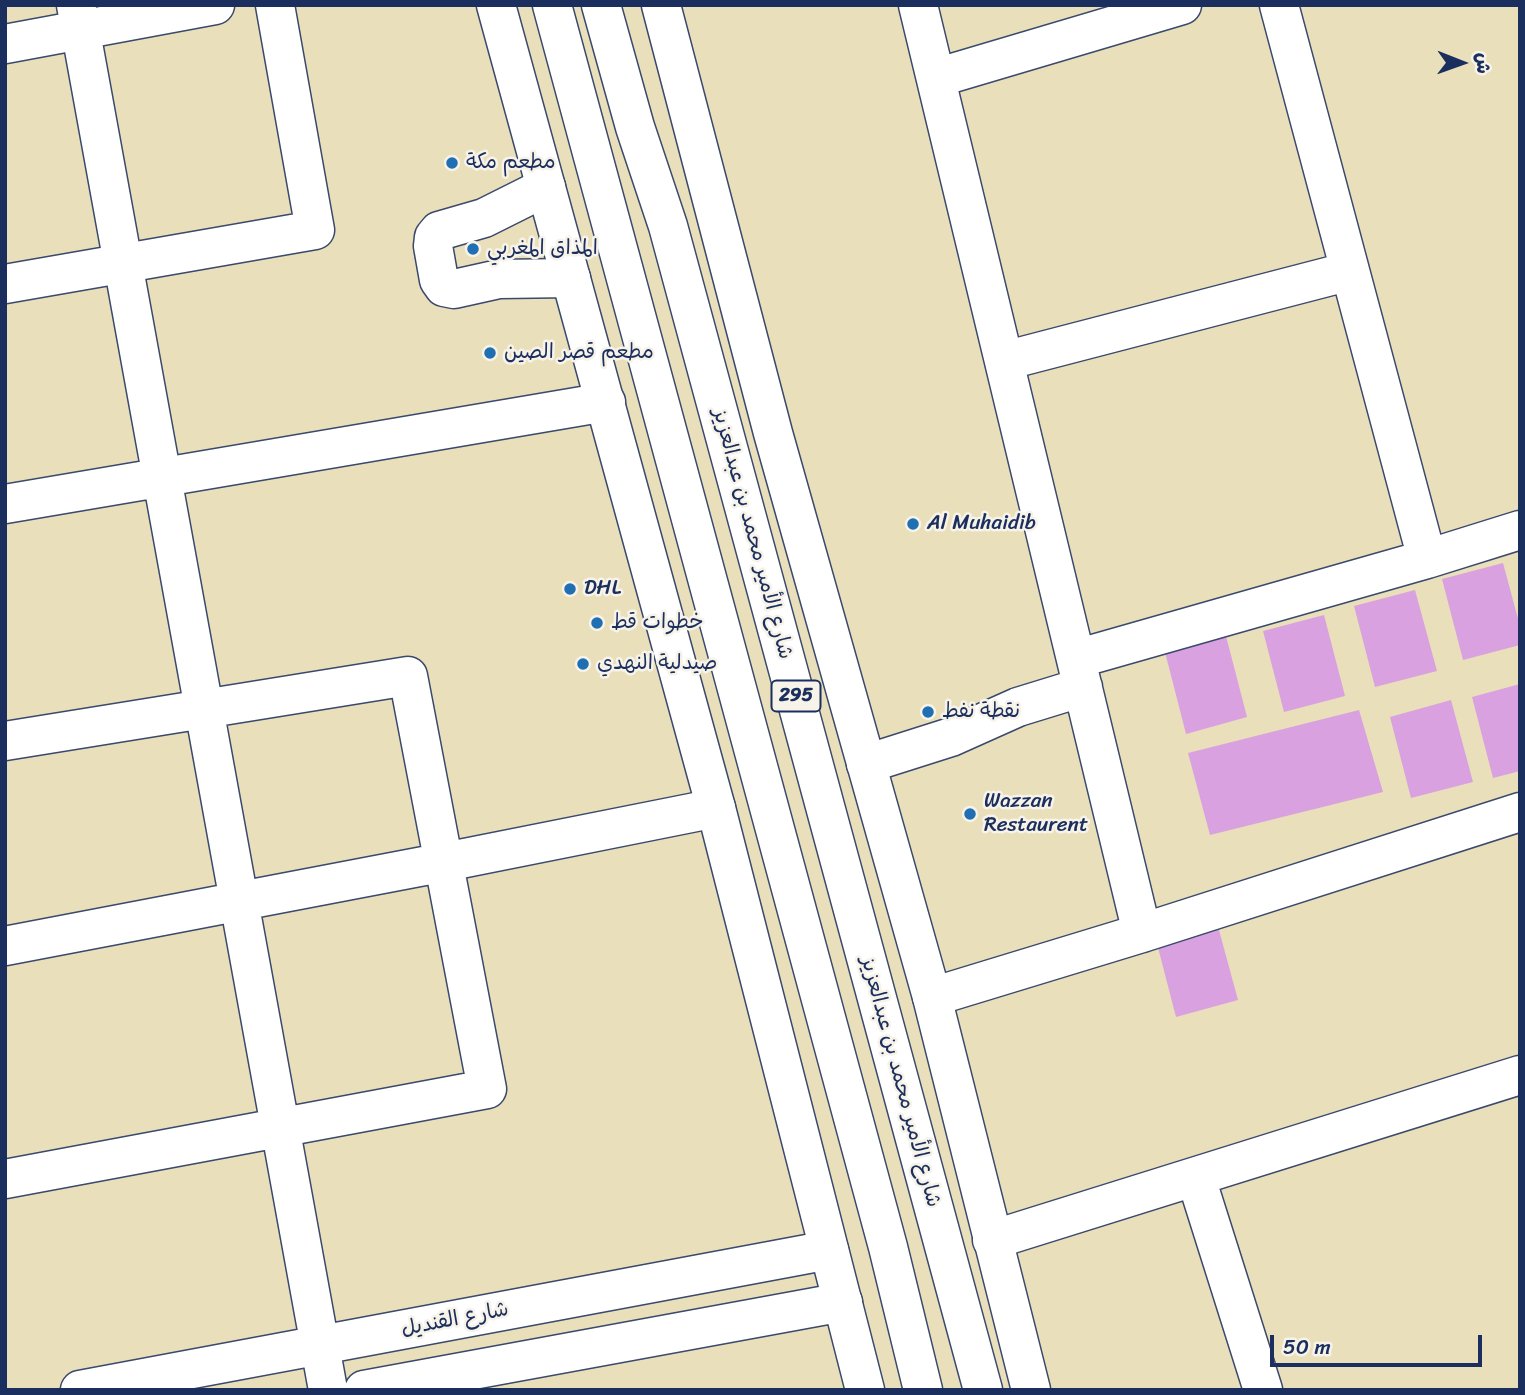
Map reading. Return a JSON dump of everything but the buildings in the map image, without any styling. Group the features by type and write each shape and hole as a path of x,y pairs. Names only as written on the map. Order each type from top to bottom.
{"main road":[{"path":"5,44 79,18 215,5"},
{"path":"5,284 315,230 275,5"},
{"path":"496,5 716,808 865,1390"},
{"path":"514,5 559,152 617,246"},
{"name":"295","path":"552,5 888,1247 923,1390"},
{"name":"شارع الأمير محمد بن عبدالعزيز","path":"601,5 635,127 668,226 983,1390"},
{"path":"628,5 659,142 668,226"},
{"path":"661,5 772,433 932,997 1031,1390"},
{"path":"918,5 1142,933"},
{"path":"936,78 1182,5"},
{"path":"1279,5 1427,559"},
{"path":"79,18 328,1390"},
{"path":"546,187 484,218 439,231 433,246 439,280 444,287 454,289 499,279 571,278"},
{"path":"1004,361 1350,271"},
{"path":"5,504 606,402"},
{"path":"866,764 951,737 1018,707 1079,673 1520,530"},
{"path":"5,741 408,676 487,1089 5,1179"},
{"path":"5,946 716,808"},
{"path":"932,997 1520,812"},
{"path":"992,1240 1520,1075"},
{"path":"1196,1178 1263,1390"},
{"name":"شارع القنديل","path":"80,1390 829,1250"},
{"path":"364,1390 843,1302"}],"place":[{"name":"مطعم مكة","path":"452,163"},
{"name":"المذاق المغربي","path":"473,249"},
{"name":"مطعم قصر الصين","path":"490,353"},
{"name":"Al Muhaidib","path":"913,524"},
{"name":"DHL","path":"570,589"},
{"name":"خطوات قط","path":"597,623"},
{"name":"صيدلية النهدي","path":"583,664"},
{"name":"نقطة نفط","path":"928,712"},
{"name":"Wazzan Restaurent","path":"970,814"}]}
